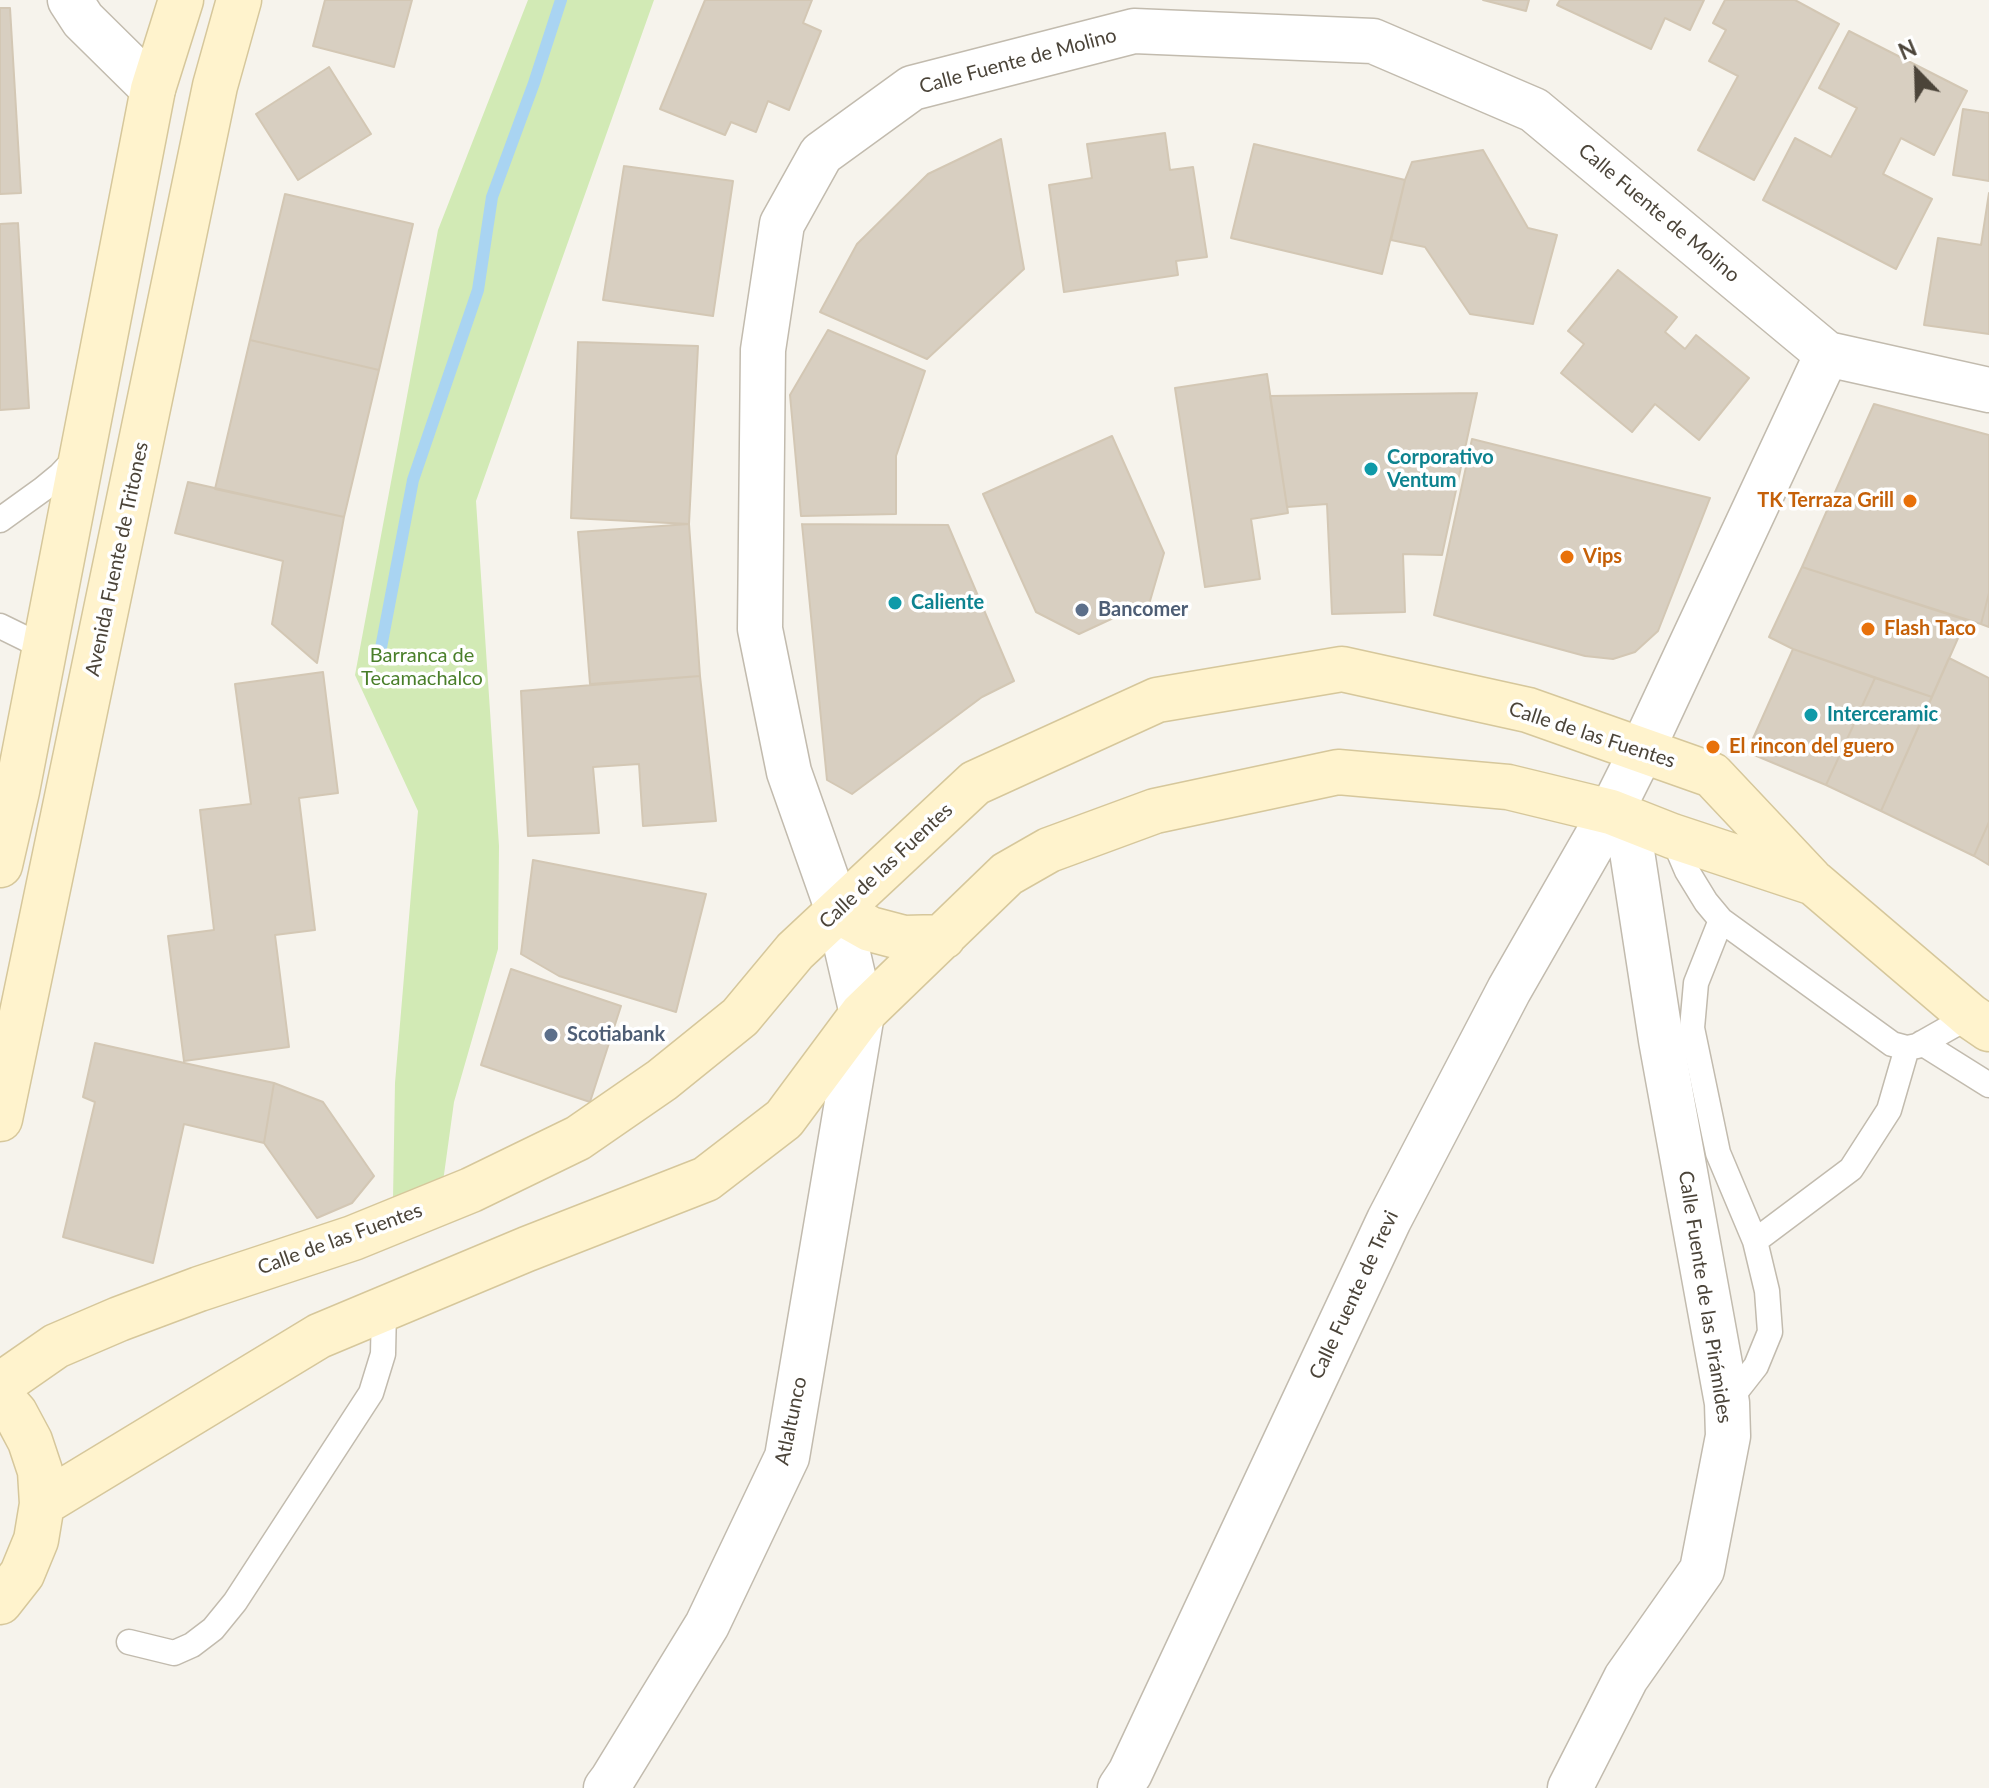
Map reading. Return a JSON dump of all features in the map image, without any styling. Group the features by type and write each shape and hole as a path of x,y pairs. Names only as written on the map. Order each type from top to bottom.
{"main road":[{"path":"0,865 9,795 45,648 153,89 181,0"},
{"name":"Avenida Fuente de Tritones","path":"0,1119 215,86 239,0"},
{"name":"Calle de las Fuentes","path":"0,1385 56,1346 119,1319 368,1232 471,1190 578,1138 662,1080 740,1017 795,951 975,783 1157,700 1342,669 1528,710 1712,775 1814,883 1980,1022"},
{"name":"Calle de las Fuentes","path":"42,1504 319,1336 527,1249 706,1179 784,1119 862,1014 1007,874 1049,850 1155,811 1338,772 1508,787 1619,816 1814,883"},
{"path":"838,911 870,929 904,938 943,937"},
{"path":"0,1396 15,1413 30,1441 40,1471 42,1504 36,1540 27,1563 0,1602"}],"street":[{"path":"70,0 83,20 153,89"},
{"name":"Calle Fuente de Molino","path":"862,1014 838,911 789,772 760,629 763,350 782,224 821,154 912,88 1134,31 1373,41 1534,110 1827,354 1989,390"},
{"path":"1642,750 1827,354"},
{"name":"Calle Fuente de Trevi","path":"1120,1788 1137,1759 1389,1220 1509,990 1619,816 1642,750"},
{"name":"Calle Fuente de las Pirámides","path":"1570,1788 1626,1678 1702,1570 1728,1436 1727,1403 1619,816"},
{"name":"Atlaltunco","path":"606,1788 707,1625 787,1457 862,1014"}],"lane":[{"path":"0,520 60,475 84,449"},
{"path":"0,626 45,648"},
{"path":"1672,836 1687,871 1721,920 1892,1044 1914,1045 1980,1022"},
{"path":"1721,920 1696,983 1692,1028 1718,1153 1755,1241 1767,1291 1770,1332 1756,1366 1727,1403"},
{"path":"1755,1241 1851,1169 1889,1110 1914,1045"},
{"path":"1914,1045 1989,1085"},
{"path":"129,1642 174,1653 192,1645 213,1629 235,1602 371,1393 383,1354 384,1309"}],"green space":[{"name":"Barranca de Tecamachalco","path":"528,0 654,0 476,501 499,846 498,949 454,1102 442,1189 393,1199 395,1083 418,811 355,675 438,230"}],"building":[{"path":"325,0 412,0 394,67 313,46"},
{"path":"705,0 812,0 803,23 821,31 789,110 768,101 756,132 731,122 725,135 660,109"},
{"path":"1483,0 1529,0 1526,11"},
{"path":"1560,0 1704,0 1690,30 1665,18 1651,49 1557,5"},
{"path":"1725,0 1795,0 1839,24 1754,180 1698,150 1738,76 1709,61 1726,30 1713,23"},
{"path":"0,8 10,8 21,193 0,194"},
{"path":"1849,31 1967,91 1934,155 1901,138 1883,174 1932,199 1896,269 1763,200 1795,138 1831,157 1857,108 1819,88"},
{"path":"329,67 371,134 298,180 256,114"},
{"path":"1963,109 1989,113 1989,181 1953,175"},
{"path":"1165,133 1170,170 1193,167 1207,257 1176,261 1178,275 1064,292 1049,185 1092,178 1087,144"},
{"path":"1001,139 1024,269 927,359 820,312 857,244 928,174"},
{"path":"1254,144 1405,180 1382,274 1231,238"},
{"path":"1483,150 1528,228 1557,235 1533,324 1470,314 1425,247 1391,240 1412,162"},
{"path":"624,166 733,181 713,316 603,300"},
{"path":"1989,193 1989,334 1924,325 1938,238 1981,245"},
{"path":"285,194 413,224 379,370 250,340"},
{"path":"18,223 29,408 0,410 0,224"},
{"path":"1618,270 1677,317 1665,332 1685,349 1696,335 1749,378 1699,440 1655,404 1632,432 1561,373 1584,344 1568,331"},
{"path":"828,330 925,371 896,456 896,514 801,516 790,395"},
{"path":"250,340 379,370 344,517 215,489"},
{"path":"578,342 698,346 689,524 571,518"},
{"path":"1267,374 1288,513 1251,519 1260,579 1205,587 1175,388"},
{"name":"Corporativo Ventum","path":"1477,393 1442,555 1403,554 1405,612 1332,614 1327,504 1287,507 1270,396"},
{"name":"TK Terraza Grill","path":"1874,404 1989,435 1989,593 1981,624 1802,567"},
{"path":"1112,436 1164,553 1150,601 1079,634 1036,612 983,494"},
{"name":"Vips","path":"1472,439 1710,498 1658,631 1635,652 1613,659 1585,656 1434,615"},
{"path":"188,482 344,517 317,663 272,624 283,561 175,533"},
{"path":"689,524 700,676 590,684 578,532"},
{"name":"Caliente","path":"802,524 948,525 1014,681 982,697 852,794 827,780"},
{"name":"Flash Taco","path":"1802,567 1966,620 1932,697 1793,649 1769,637"},
{"path":"1989,593 1989,627 1981,624"},
{"name":"Interceramic","path":"1793,649 1875,678 1826,785 1747,752"},
{"path":"1949,658 1989,678 1989,822 1974,856 1881,811"},
{"path":"323,672 338,793 299,798 315,930 275,935 289,1047 184,1061 168,936 214,930 200,810 251,804 235,684"},
{"path":"700,676 716,821 643,826 639,764 593,767 599,833 528,836 521,691"},
{"path":"1875,678 1932,697 1881,811 1826,785"},
{"path":"1989,822 1989,865 1974,856"},
{"path":"533,860 706,894 676,1012 559,976 521,954"},
{"name":"Scotiabank","path":"511,969 621,1006 590,1102 481,1065"},
{"path":"95,1043 274,1083 264,1143 184,1124 153,1263 63,1237 95,1102 83,1097"},
{"path":"274,1083 323,1102 374,1176 352,1203 317,1218 264,1143"}],"waterway":[{"path":"380,653 413,480 478,290 492,197 561,0"}],"place":[{"name":"Corporativo Ventum","path":"1371,469"},
{"name":"TK Terraza Grill","path":"1910,501"},
{"name":"Vips","path":"1567,557"},
{"name":"Caliente","path":"895,603"},
{"name":"Bancomer","path":"1082,610"},
{"name":"Flash Taco","path":"1868,629"},
{"name":"Interceramic","path":"1811,715"},
{"name":"El rincon del guero","path":"1713,747"},
{"name":"Scotiabank","path":"551,1035"}]}
